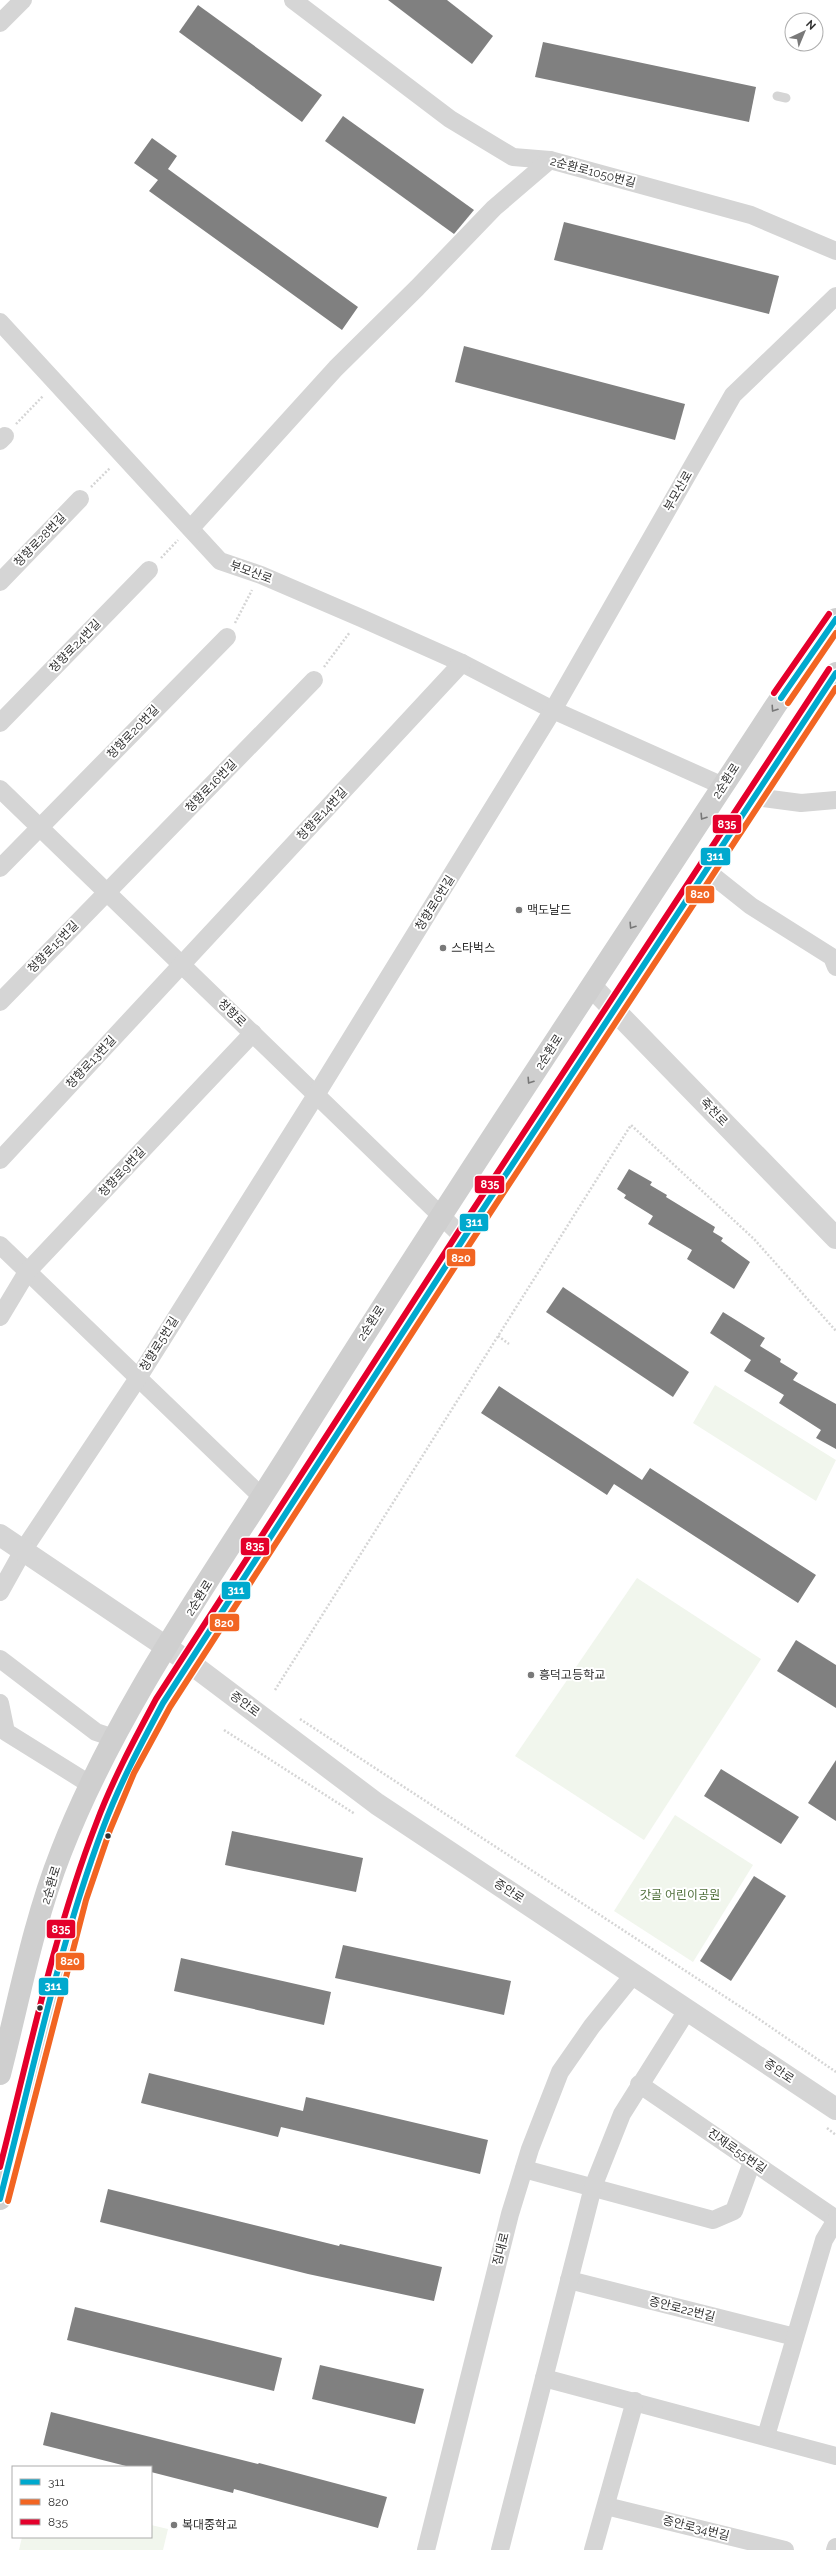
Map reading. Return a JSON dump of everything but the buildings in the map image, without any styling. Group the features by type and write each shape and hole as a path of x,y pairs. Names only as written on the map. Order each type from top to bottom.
{"main road":[{"name":"2순환로","path":"2,2060 35,1936 60,1854 114,1738 168,1648 367,1329 723,786 836,619"},
{"path":"0,2199 78,1898 103,1827 127,1770 163,1703 464,1238 836,673"}],"street":[{"path":"0,23 23,0"},
{"name":"2순환로1050번길","path":"293,0 450,119 512,157 550,160 750,215 836,251"},
{"path":"191,528 336,368 417,288 494,208 550,160"},
{"name":"부모산로","path":"554,710 732,395 836,296"},
{"name":"부모산로","path":"0,322 220,561 261,575 462,663 554,710 723,786"},
{"name":"청향로28번길","path":"0,582 80,499"},
{"name":"청향로24번길","path":"0,723 150,570"},
{"name":"청향로20번길","path":"0,868 227,637"},
{"name":"청향로14번길","path":"182,964 462,663"},
{"name":"청향로16번길","path":"107,892 314,680"},
{"name":"청향로6번길","path":"316,1095 554,710"},
{"name":"청향로","path":"0,789 464,1238"},
{"path":"755,797 801,803 836,800"},
{"path":"707,871 751,906 832,957 836,967"},
{"name":"청향로15번길","path":"0,1002 107,892"},
{"name":"청향로13번길","path":"0,1160 182,964"},
{"name":"죽천로","path":"592,987 836,1238"},
{"name":"청향로9번길","path":"0,1317 27,1272 253,1033"},
{"name":"청향로5번길","path":"0,1592 24,1549 138,1378 316,1095"},
{"path":"0,1246 262,1497"},
{"name":"증안로","path":"0,1535 24,1549 190,1663 376,1804 688,2009 836,2109"},
{"path":"0,1660 96,1732 114,1738"},
{"path":"0,1703 6,1732 91,1785"},
{"name":"짐대로","path":"426,2550 510,2214 524,2169 560,2072 592,2026 634,1974"},
{"path":"500,2550 593,2187 622,2114 639,2084 688,2009"},
{"name":"진재로55번길","path":"639,2084 836,2219 824,2240 766,2436"},
{"path":"524,2169 713,2220 734,2211 752,2162"},
{"name":"증안로22번길","path":"569,2280 795,2338"},
{"path":"544,2378 766,2436 836,2456"},
{"path":"593,2550 635,2402"},
{"name":"증안로34번길","path":"606,2506 785,2550"}],"path":[{"path":"2,438 55,383"},
{"path":"80,499 122,455"},
{"path":"150,570 191,528"},
{"path":"227,637 261,575"},
{"path":"314,680 361,618"},
{"path":"276,1690 631,1125 754,1239 836,1331"},
{"path":"498,1336 509,1344"},
{"path":"294,1715 753,2015 836,2072"}],"green space":[{"path":"715,1385 836,1460 816,1501 693,1423"},
{"path":"637,1578 761,1659 644,1840 515,1756"},
{"name":"갓골 어린이공원","path":"675,1815 753,1865 693,1962 614,1911"},
{"path":"152,2525 168,2529 163,2550 19,2550 22,2538 152,2538"}],"transit line":[{"name":"835","path":"774,693 829,614"},
{"name":"311","path":"781,698 836,619"},
{"name":"820","path":"788,703 836,633"},
{"name":"835","path":"0,2167 43,1994 67,1907 81,1865 109,1792 156,1699 457,1234 829,669"},
{"name":"311","path":"0,2199 59,1965 87,1873 103,1828 123,1780 163,1703 464,1238 836,673"},
{"name":"820","path":"8,2201 86,1900 110,1830 134,1773 170,1707 471,1242 836,688"}],"place":[{"name":"맥도날드","path":"519,910"},
{"name":"스타벅스","path":"443,948"},
{"name":"흥덕고등학교","path":"531,1675"},
{"name":"복대중학교","path":"174,2525"}]}
